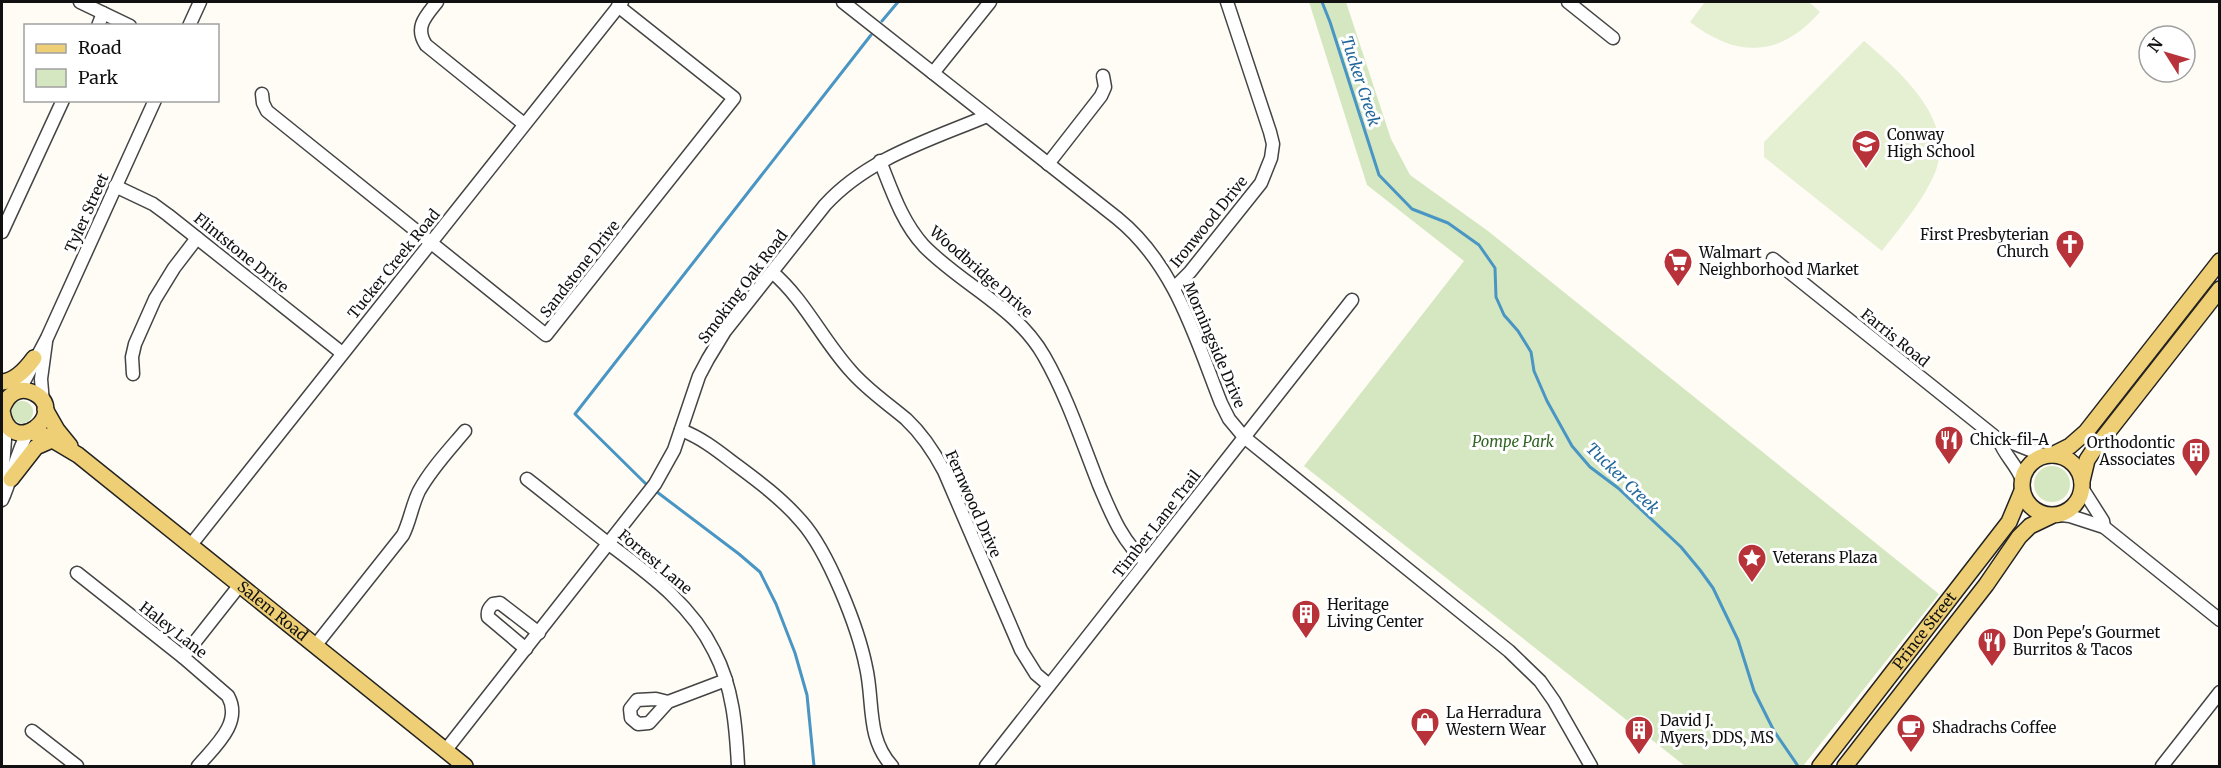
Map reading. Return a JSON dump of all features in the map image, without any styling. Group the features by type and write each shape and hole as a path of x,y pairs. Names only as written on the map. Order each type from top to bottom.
{"main road":[{"path":"2156,370 2156,357 2207,292 2216,266"},
{"path":"2216,266 2086,432 2070,446 2031,463 2025,471 2022,486 2025,500 2032,509 2043,515 2055,515 2074,506 2080,497 2087,460 2093,451 2220,289"},
{"path":"9,388 36,394 44,406 42,423 30,432 18,432 3,416 9,388 34,358"},
{"name":"Salem Road","path":"44,406 57,430 78,455"},
{"name":"Salem Road","path":"30,432 52,440 78,455 465,766"},
{"path":"6,481 36,447 52,440"},
{"path":"2048,455 2060,456 2070,461 2078,471 2082,485"},
{"name":"Prince Street","path":"1822,765 2009,522 2022,486"},
{"name":"Prince Street","path":"1845,766 1986,585 2019,537 2030,526 2055,515"}],"street":[{"path":"80,2 126,24"},
{"path":"190,24 200,2"},
{"path":"437,2 421,25 420,32 426,45 524,124"},
{"name":"Morningside Drive","path":"843,2 1140,238 1160,263 1174,288 1221,403 1229,419 1244,437 1515,657 1540,681 1550,695 1591,766"},
{"path":"933,73 990,2"},
{"name":"Ironwood Drive","path":"1174,288 1190,272 1261,183 1271,158 1273,144 1270,132 1227,2"},
{"path":"1574,3 1613,38"},
{"name":"Tucker Creek Road","path":"190,546 620,4"},
{"name":"Sandstone Drive","path":"262,94 267,111 546,335 734,98 620,4"},
{"path":"99,24 103,13"},
{"path":"1048,164 1101,96 1105,87 1103,76"},
{"path":"2,232 62,102"},
{"name":"Tyler Street","path":"34,358 47,338 154,102"},
{"name":"Smoking Oak Road","path":"445,751 655,484 666,467 699,376 725,331 838,191 851,179 880,162 987,116"},
{"name":"Woodbridge Drive","path":"880,162 902,213 923,245 1002,308 1036,342 1052,370 1122,535 1130,547 1146,561"},
{"name":"Flintstone Drive","path":"115,186 153,204 342,353"},
{"path":"134,374 132,357 135,344 155,300 174,268 197,238"},
{"name":"Farris Road","path":"1773,259 1999,440 2016,466 2022,486"},
{"name":"Fernwood Drive","path":"772,272 795,293 817,328 851,371 906,420 935,454 1021,651 1036,674 1049,685"},
{"name":"Timber Lane Trail","path":"986,766 1352,300"},
{"name":"Tyler Street","path":"44,406 41,379 47,338"},
{"path":"3,416 6,481"},
{"path":"681,430 698,437 769,491 803,523 821,549 863,652 876,741 883,756 892,766"},
{"path":"315,646 403,535 409,523 417,494 465,431"},
{"path":"2,500 6,481 19,450 30,432"},
{"name":"Farris Road","path":"1999,440 2048,455"},
{"name":"Forrest Lane","path":"527,479 666,588 688,610 712,646 726,680 734,712 738,766"},
{"path":"2082,485 2103,521 2104,527"},
{"path":"2055,515 2070,516 2104,527 2220,620"},
{"name":"Haley Lane","path":"77,573 183,657 228,696 232,704 232,720 198,766"},
{"path":"183,657 239,586"},
{"path":"526,649 488,617 490,607 496,603 503,605 539,633"},
{"path":"668,702 726,680"},
{"path":"2162,766 2220,692"},
{"path":"32,731 77,766"}],"green space":[{"name":"Pompe Park","path":"1309,2 1346,2 1391,139 1410,175 1488,231 1939,594 1803,766 1685,766 1304,466 1464,261 1367,185"},
{"path":"1705,2 1809,2 1820,12 1805,27 1789,38 1773,45 1757,48 1741,47 1707,34 1690,22"},
{"path":"1864,41 1907,81 1920,97 1931,114 1938,132 1940,151 1936,170 1926,191 1882,251 1764,157 1764,142"},
{"path":"22,401 30,404 33,412 30,420 22,423 14,420 11,412 14,404"},
{"path":"2052,466 2065,471 2070,484 2065,497 2052,502 2039,497 2034,484 2039,471"}],"waterway":[{"path":"882,21 898,2"},
{"name":"Tucker Creek","path":"1322,2 1379,175 1412,209 1448,223 1479,245 1495,268 1496,297 1504,315 1518,331 1531,352 1534,371 1547,401 1572,446 1590,467 1618,488 1681,547 1713,588 1738,640 1754,691 1774,731 1798,766"},
{"path":"647,485 575,414 871,35"},
{"path":"657,492 760,572 776,604 795,653 807,695 814,766"}],"place":[{"name":"Conway High School","path":"1866,170"},
{"name":"First Presbyterian Church","path":"2070,270"},
{"name":"Walmart Neighborhood Market","path":"1678,288"},
{"name":"Chick-fil-A","path":"1949,466"},
{"name":"Orthodontic Associates","path":"2196,478"},
{"name":"Veterans Plaza","path":"1752,584"},
{"name":"Heritage Living Center","path":"1306,640"},
{"name":"Don Pepe's Gourmet Burritos & Tacos","path":"1992,668"},
{"name":"La Herradura Western Wear","path":"1425,748"},
{"name":"Shadrachs Coffee","path":"1911,754"},
{"name":"David J. Myers, DDS, MS","path":"1639,756"}]}
